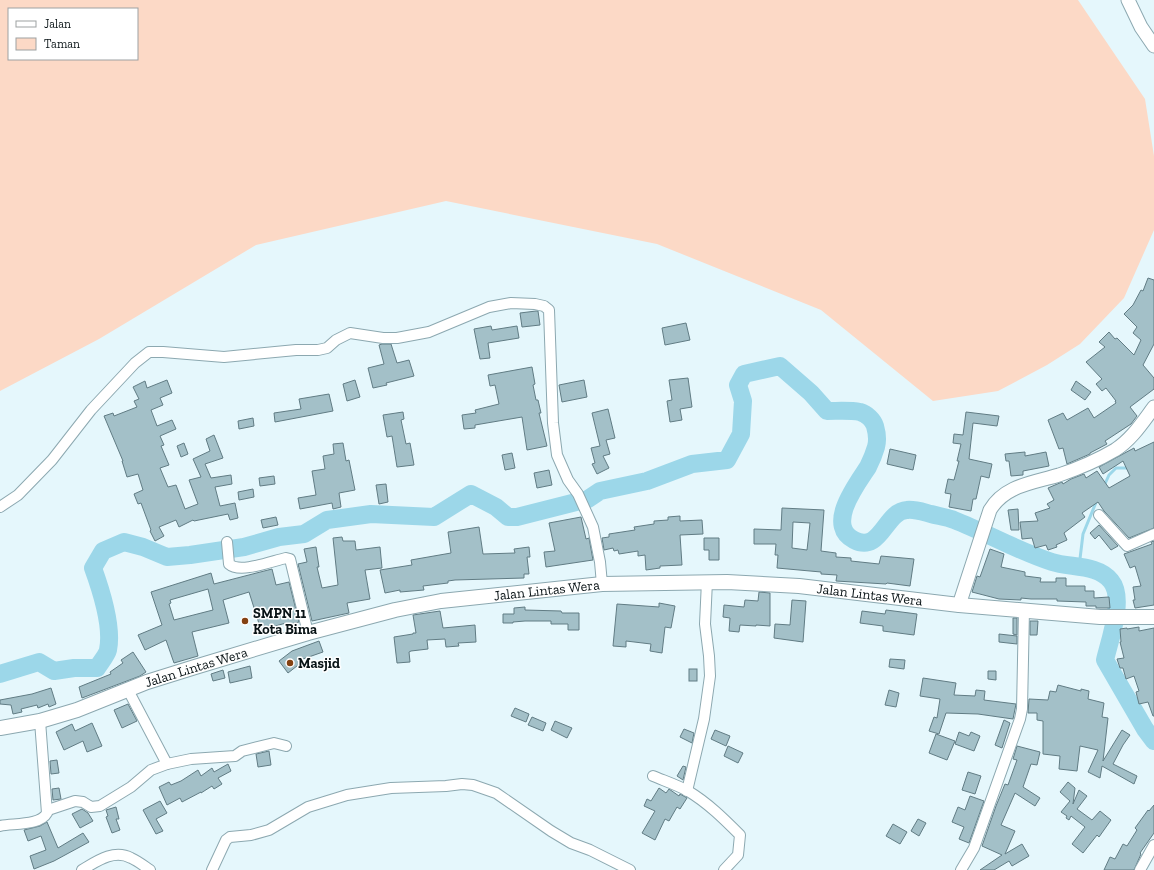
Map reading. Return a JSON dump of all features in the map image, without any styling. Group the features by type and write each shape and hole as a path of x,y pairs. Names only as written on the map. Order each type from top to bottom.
{"main road":[{"name":"Jalan Lintas Wera","path":"0,728 40,721 77,710 128,690 195,667 308,633 395,610 441,601 602,584 707,582 799,586 959,605 1116,617 1154,617"}],"street":[{"path":"1128,0 1141,27 1154,46"},
{"path":"0,507 18,495 47,465 91,410 135,363 149,352 224,358 296,350 318,350 327,348 336,340 350,333 383,338 397,338 423,333 489,307 511,303 535,304 544,306 549,310 555,441 557,455 563,470 578,494 593,527 600,562 602,584"},
{"path":"959,605 986,520 995,501 1019,486 1060,474 1115,450 1133,435 1154,407"},
{"path":"1099,516 1128,546 1154,534"},
{"path":"227,542 229,564 238,568 246,568 286,558 290,559 308,633"},
{"path":"687,790 704,719 710,676 705,624 707,582"},
{"path":"961,870 974,848 1020,719 1022,709 1024,610"},
{"path":"128,690 167,764"},
{"path":"0,826 20,825 31,822 44,817 48,810 40,721"},
{"path":"48,810 75,801 83,802 91,807 100,806 131,787 151,770 167,764 191,759 235,756 242,751 274,743 286,746"},
{"path":"653,776 687,790 715,810 740,835 738,854 724,870"},
{"path":"212,870 226,840 230,837 251,835 269,830 308,807 347,796 391,788 462,784 473,785 496,793 551,832 571,843 600,854 630,870"},
{"path":"1140,870 1154,845"},
{"path":"82,870 108,856 120,855 131,857 150,870"}],"green space":[{"path":"0,0 1078,0 1145,99 1154,156 1154,230 1124,298 1080,344 1047,365 998,391 933,401 821,310 657,244 446,201 256,245 99,339 0,391"}],"building":[{"path":"1148,278 1154,280 1154,344 1143,365 1154,378 1154,389 1130,407 1137,416 1131,424 1105,441 1107,444 1090,454 1067,464 1063,448 1059,449 1048,420 1063,413 1067,420 1088,408 1094,418 1116,403 1106,388 1102,391 1096,384 1102,379 1086,362 1105,347 1099,342 1109,332 1134,355 1141,340 1133,333 1137,327 1124,314 1133,305 1141,290 1143,291"},
{"path":"538,311 540,325 522,327 520,313"},
{"path":"686,323 690,340 665,345 662,328"},
{"path":"491,326 492,330 517,326 519,338 488,343 490,358 480,359 474,329"},
{"path":"391,344 397,363 409,360 414,376 373,388 368,368 384,364 379,345"},
{"path":"532,367 535,384 533,385 536,400 538,400 541,413 539,413 547,446 527,450 522,417 475,425 475,428 464,429 462,415 476,413 475,410 499,404 495,385 490,386 488,375"},
{"path":"688,378 692,407 680,409 682,420 670,422 667,401 672,400 669,380"},
{"path":"167,380 172,393 160,398 163,405 151,410 157,426 172,420 176,429 160,436 164,445 161,446 169,465 160,468 168,487 176,485 185,509 198,504 189,480 201,477 193,459 210,451 206,439 214,435 223,458 205,464 211,478 231,475 232,484 215,487 220,506 235,503 238,518 230,520 228,514 193,520 179,527 176,520 159,527 164,536 155,541 150,531 151,530 141,503 138,504 134,494 143,490 138,474 127,477 123,461 104,416 113,413 114,416 137,407 134,401 139,399 133,387 145,381 147,388"},
{"path":"355,380 360,397 347,401 343,384"},
{"path":"584,380 587,397 562,402 559,385"},
{"path":"1076,381 1091,392 1085,400 1071,390"},
{"path":"329,394 333,411 275,422 274,413 301,409 299,399"},
{"path":"608,409 615,438 606,440 610,454 603,456 609,468 597,474 592,464 595,463 591,448 600,446 592,413"},
{"path":"403,412 404,419 401,420 406,444 410,443 414,465 397,467 392,436 387,437 383,415"},
{"path":"966,412 999,416 997,426 973,423 969,459 992,464 989,478 981,476 976,499 973,499 971,511 949,507 951,494 945,493 948,479 954,480 959,461 957,461 961,444 953,443 954,434 963,435"},
{"path":"253,418 254,426 239,429 238,421"},
{"path":"1154,442 1154,528 1129,538 1104,511 1098,502 1082,513 1085,517 1064,533 1067,540 1056,545 1057,547 1048,550 1046,545 1035,548 1032,538 1022,539 1020,522 1038,521 1035,513 1050,508 1047,504 1054,500 1048,488 1062,482 1063,484 1084,474 1086,478 1097,471 1109,488 1130,476 1123,461 1103,474 1099,467 1134,448 1135,451"},
{"path":"184,443 188,454 181,457 177,446"},
{"path":"343,443 346,461 349,460 355,490 339,493 341,507 333,509 332,503 300,509 298,498 316,495 312,471 325,469 323,456 334,454 333,444"},
{"path":"890,449 916,455 913,470 887,464"},
{"path":"1025,452 1025,456 1046,452 1049,466 1023,471 1023,475 1011,476 1009,461 1006,461 1005,454"},
{"path":"512,453 515,468 505,470 502,455"},
{"path":"549,470 552,485 537,488 534,473"},
{"path":"274,476 275,484 260,486 259,478"},
{"path":"386,484 388,502 379,504 376,485"},
{"path":"253,489 254,497 239,500 238,492"},
{"path":"782,508 824,510 821,551 836,553 836,557 851,558 851,561 879,564 881,556 914,559 910,586 887,583 836,581 837,575 777,568 778,555 775,555 776,544 754,544 754,529 781,530","holes":["793,522 810,523 807,550 792,548"]},
{"path":"1018,509 1019,530 1011,530 1008,510"},
{"path":"680,516 680,521 702,520 703,534 680,535 682,565 660,566 660,568 646,570 645,555 638,556 638,551 619,554 618,550 614,551 613,548 604,550 602,538 609,537 609,534 635,530 634,527 654,524 654,521 668,520 668,517"},
{"path":"276,517 278,525 263,528 261,520"},
{"path":"581,517 586,539 589,538 593,560 546,567 544,552 555,551 549,523"},
{"path":"1099,525 1118,546 1111,550 1099,535 1095,539 1090,533"},
{"path":"479,527 483,554 515,553 514,549 529,547 530,557 527,557 529,574 524,574 524,578 455,580 448,581 448,583 423,586 424,590 400,592 400,590 385,593 380,570 412,565 411,560 451,553 448,532"},
{"path":"342,537 343,541 355,541 356,550 380,547 382,568 365,570 370,599 347,603 349,613 312,621 298,564 307,562 304,549 316,547 319,567 317,567 322,588 338,585 333,538"},
{"path":"704,538 719,538 719,560 709,560 709,550 704,550"},
{"path":"1154,541 1154,605 1135,608 1133,600 1135,600 1133,587 1141,586 1135,566 1130,568 1124,554 1152,544 1151,542"},
{"path":"990,549 1004,554 1001,567 1025,572 1025,576 1041,578 1040,582 1056,582 1056,578 1066,578 1066,586 1085,586 1085,591 1094,591 1094,598 1109,597 1110,608 1096,608 1096,606 1086,606 1086,602 1057,601 1057,599 999,599 972,592 977,576 980,577"},
{"path":"272,569 276,585 289,582 299,622 286,625 286,623 261,630 249,592 223,600 229,623 192,632 198,656 174,663 166,640 145,650 138,635 162,625 151,592 211,573 214,584","holes":["208,589 213,610 174,620 169,604 171,603 170,600"]},
{"path":"759,592 770,593 770,626 740,625 739,632 729,631 730,618 723,617 724,605 744,607 745,600 758,601"},
{"path":"792,600 806,601 803,642 774,638 775,624 790,625"},
{"path":"659,603 675,606 671,628 665,627 662,653 650,651 651,644 626,641 626,647 613,646 617,604 659,607"},
{"path":"525,607 525,610 579,613 579,630 568,630 568,624 551,624 551,621 503,623 503,614 514,614 514,608"},
{"path":"886,610 917,614 914,635 883,631 883,626 860,623 862,611 885,614"},
{"path":"440,611 443,628 475,625 476,642 458,643 459,646 446,647 445,639 427,640 428,649 411,651 409,652 410,662 397,663 394,637 416,633 413,615"},
{"path":"1013,618 1017,618 1017,635 1013,634"},
{"path":"1030,621 1038,621 1037,635 1030,635"},
{"path":"1139,627 1139,631 1154,628 1154,716 1148,702 1139,704 1136,692 1139,691 1134,676 1126,679 1123,668 1120,668 1117,659 1124,658 1120,642 1120,629"},
{"path":"999,634 1017,636 1017,644 999,642"},
{"path":"319,641 323,652 300,660 302,662 288,673 279,661 292,651"},
{"path":"133,652 146,672 140,676 82,698 79,687 111,674 110,672 123,663 121,660"},
{"path":"890,659 905,660 904,669 889,667"},
{"path":"250,666 252,678 230,683 228,672"},
{"path":"689,669 697,669 697,681 689,681"},
{"path":"223,670 225,678 213,681 211,674"},
{"path":"988,671 996,671 996,680 988,679"},
{"path":"923,678 956,683 954,695 975,696 976,690 985,691 984,700 1016,704 1013,719 978,714 946,713 939,734 929,731 934,717 937,718 940,699 920,696"},
{"path":"1058,685 1081,691 1081,689 1089,691 1088,699 1104,703 1102,717 1108,718 1103,761 1122,730 1130,735 1113,764 1137,776 1134,784 1102,766 1100,778 1088,772 1098,750 1080,746 1077,771 1059,769 1060,756 1043,754 1043,721 1037,720 1037,713 1028,713 1029,699 1048,700 1050,691 1056,692"},
{"path":"51,688 56,704 49,707 48,704 38,708 37,705 21,709 22,712 13,714 11,705 0,704 0,700 32,694"},
{"path":"889,690 899,693 896,707 885,705"},
{"path":"128,704 137,721 122,728 114,710"},
{"path":"515,708 529,714 526,722 511,716"},
{"path":"532,717 546,723 543,731 528,725"},
{"path":"1004,720 1010,723 1002,748 995,745"},
{"path":"555,721 572,728 567,738 551,730"},
{"path":"92,723 102,746 87,752 83,741 64,750 56,732 72,724 75,731"},
{"path":"684,729 694,733 692,743 680,737"},
{"path":"715,730 730,736 726,746 711,739"},
{"path":"959,732 969,736 971,732 980,736 974,751 955,744"},
{"path":"936,734 955,741 947,760 929,753"},
{"path":"728,746 743,753 738,763 724,756"},
{"path":"1017,746 1040,752 1037,765 1031,764 1023,787 1040,798 1035,806 1015,793 1001,825 1015,831 1005,854 1022,844 1029,856 1012,866 1009,861 994,870 980,870 1002,855 982,846 996,806 1005,784 1008,785 1017,760 1013,759"},
{"path":"269,751 271,765 258,767 256,754"},
{"path":"57,760 59,773 51,774 50,761"},
{"path":"228,764 231,771 218,778 222,784 214,789 212,786 182,802 180,798 167,805 159,787 169,782 171,785 181,781 198,770 201,776 212,768 214,772"},
{"path":"683,766 686,767 683,780 677,776"},
{"path":"968,772 981,776 975,794 962,790"},
{"path":"1068,782 1075,788 1073,804 1079,790 1087,796 1077,809 1092,820 1100,811 1111,820 1099,837 1097,835 1083,853 1072,844 1085,827 1071,816 1069,820 1066,818 1067,816 1061,812 1070,801 1060,792"},
{"path":"59,788 61,799 53,800 52,789"},
{"path":"659,788 666,793 669,789 679,796 680,794 687,798 680,809 677,807 669,821 665,819 655,840 642,833 655,811 644,806 647,799 651,801"},
{"path":"970,796 984,801 969,843 959,839 964,827 952,822 958,807 965,810"},
{"path":"160,801 167,813 156,819 163,831 156,834 143,810"},
{"path":"1154,805 1154,833 1140,853 1141,854 1134,870 1104,870 1110,857 1115,859 1123,844 1127,846 1137,830 1135,828 1148,810 1149,811"},
{"path":"116,807 119,819 116,819 120,830 112,833 106,817 108,816 106,810"},
{"path":"82,809 88,813 93,821 80,828 72,814"},
{"path":"918,819 926,823 919,836 911,831"},
{"path":"47,822 58,848 83,833 89,842 54,861 34,869 30,856 46,850 41,836 28,841 24,830 40,826"},
{"path":"893,824 907,832 900,844 886,836"}],"waterway":[{"path":"0,674 39,662 54,671 74,668 97,668 108,650 109,630 103,597 93,568 103,551 124,542 143,547 167,557 190,555 244,547 279,537 304,534 327,520 371,514 434,517 471,494 496,507 508,517 517,517 588,499 600,491 647,481 692,464 727,460 741,434 743,401 738,385 744,374 780,366 811,393 827,411 860,412 871,419 874,424 877,444 868,467 857,483 846,504 843,515 842,525 846,533 854,540 863,543 871,541 877,537 893,517 900,512 916,510 951,519 1027,553 1052,562 1091,569 1099,572 1111,581 1115,588 1117,608 1105,660 1145,729 1154,741"},
{"path":"1104,486 1109,475 1116,468 1130,468"},
{"path":"1079,567 1083,534 1097,500"}],"place":[{"name":"SMPN 11 Kota Bima","path":"245,621"},
{"name":"Masjid","path":"290,663"}]}
